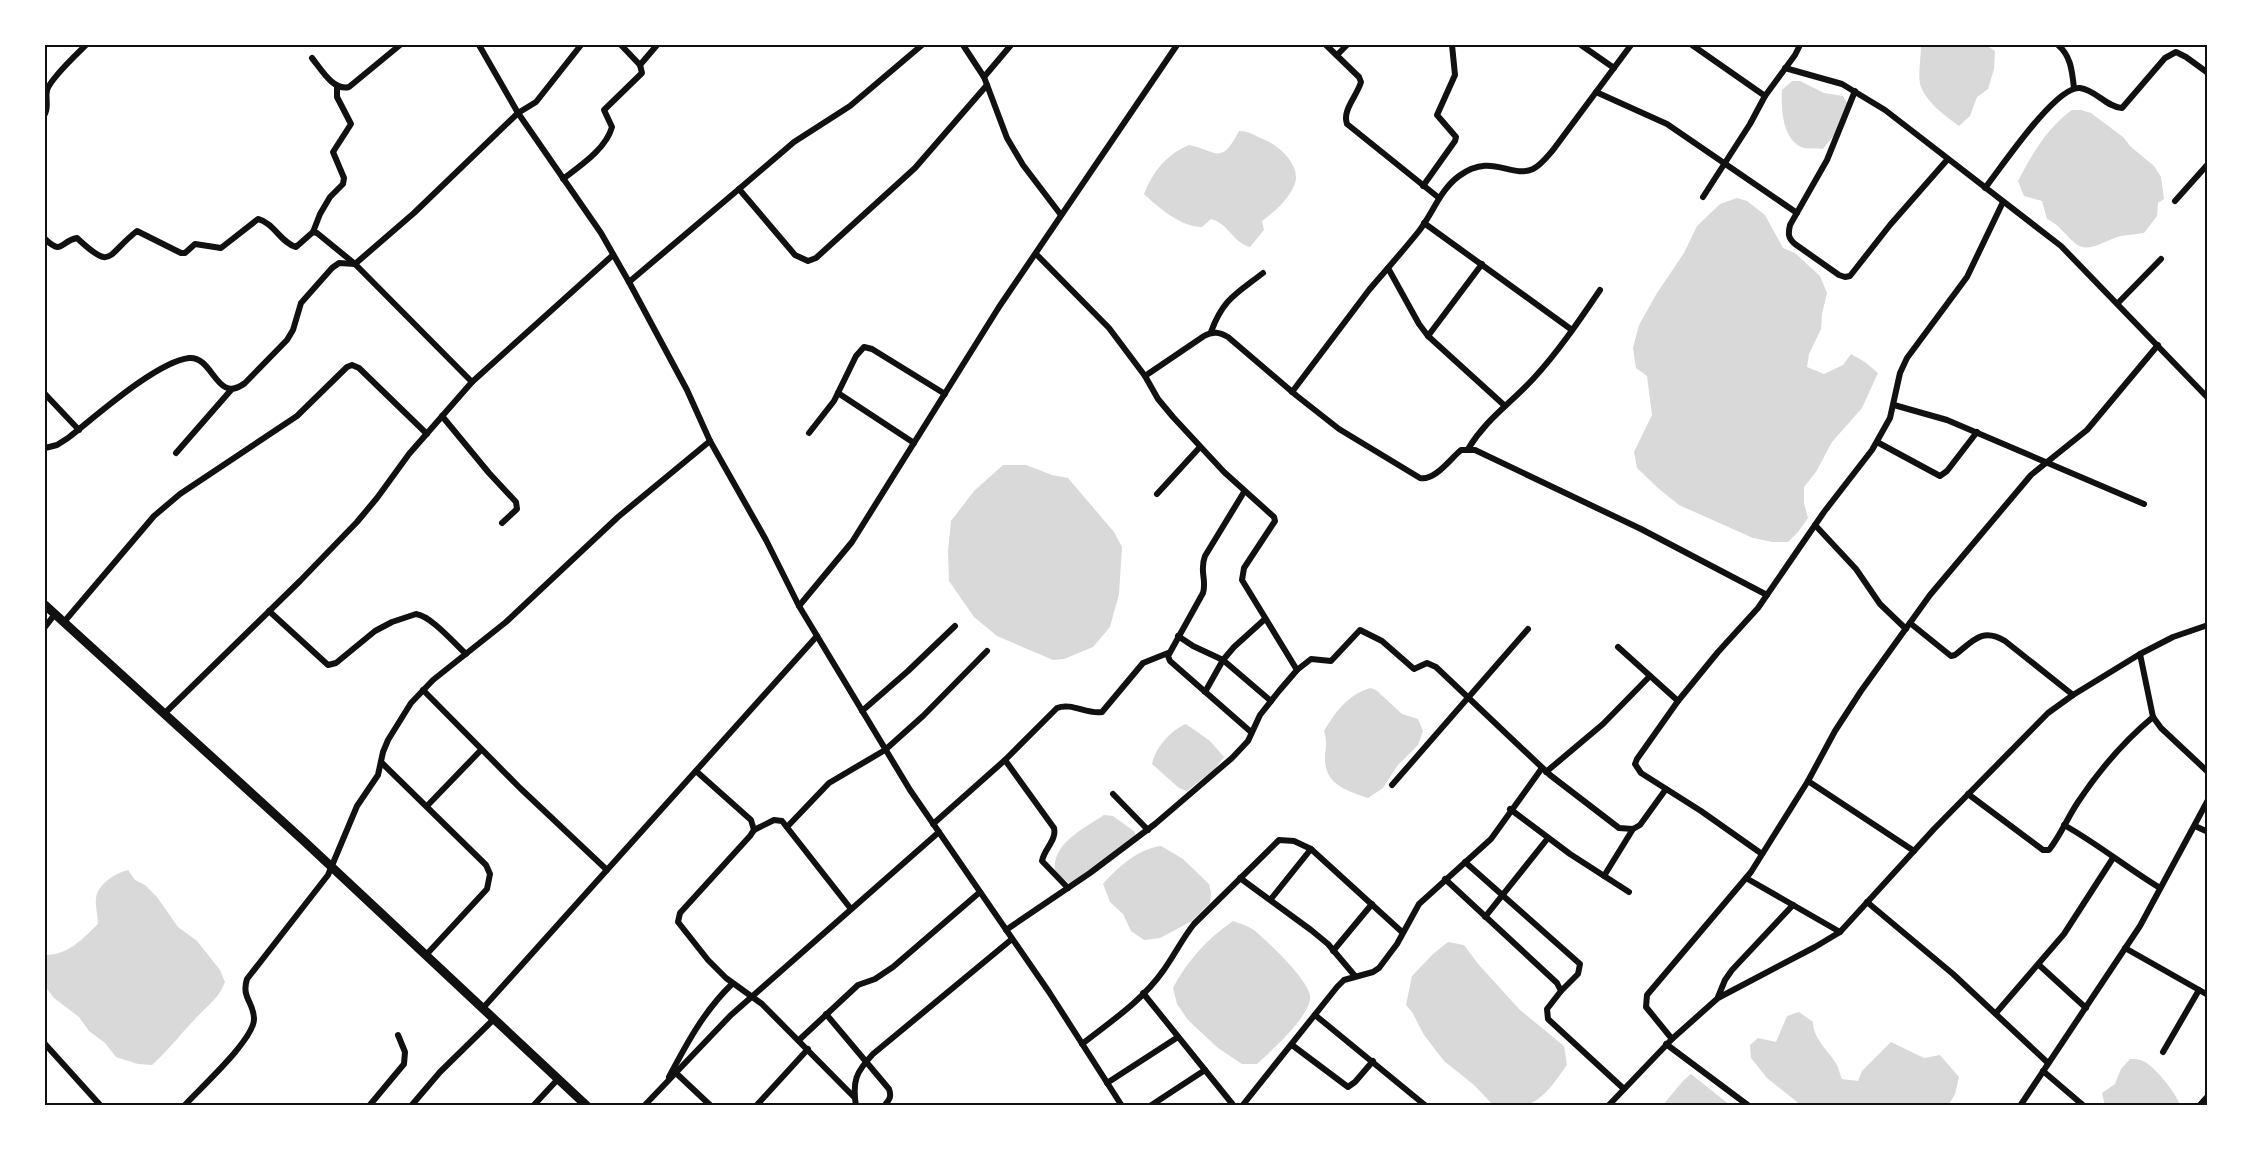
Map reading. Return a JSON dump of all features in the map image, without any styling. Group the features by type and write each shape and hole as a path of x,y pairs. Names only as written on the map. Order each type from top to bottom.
{"main road":[{"path":"45,605 332,867 587,1106"}],"street":[{"path":"45,114 48,108 46,97 50,85 86,45"},
{"path":"337,87 349,87 400,45"},
{"path":"479,45 518,113 614,255 799,606 885,750 1122,1106"},
{"path":"176,453 231,390 245,383 287,340 293,330 297,310 301,303 332,268 339,263 355,264 414,213 518,113 541,98 581,45"},
{"path":"563,179 585,162 609,134 612,127 603,110 641,76 643,70 640,65 621,45"},
{"path":"640,65 657,45"},
{"path":"629,282 794,142 850,106 922,45"},
{"path":"963,45 984,77 1007,138 1023,165 1061,215"},
{"path":"984,77 1011,45"},
{"path":"799,606 852,542 999,308 1177,45"},
{"path":"1326,45 1359,77 1361,82 1346,112 1347,124 1439,198"},
{"path":"1337,56 1347,45"},
{"path":"1423,186 1455,141 1456,136 1437,115 1455,75 1452,45"},
{"path":"1581,45 1614,68"},
{"path":"1292,392 1424,223 1439,198 1458,177 1479,166 1490,165 1525,171 1539,165 1553,150 1631,45"},
{"path":"1692,45 1765,96"},
{"path":"1702,197 1800,45"},
{"path":"2058,45 2066,52 2070,60 2074,88"},
{"path":"1985,188 2047,109 2064,92 2074,88 2090,91 2111,105 2122,108 2171,53 2180,53 2208,73"},
{"path":"45,239 55,248 59,248 77,238 98,256 104,258 110,256 137,231 181,254 195,244 221,248 258,219 271,226 291,246 300,245 313,232 330,197 343,184 344,178 333,152 351,124 337,97 337,87 312,58"},
{"path":"1785,68 1842,84 1885,110 2061,246 2208,398"},
{"path":"739,189 795,255 808,261 816,258 915,168 987,85"},
{"path":"1855,91 1832,151 1790,225 1788,233 1790,239 1839,275 1850,276 1890,225 1947,160"},
{"path":"1596,92 1667,124 1797,213"},
{"path":"2175,201 2208,164"},
{"path":"1762,855 1641,773 1635,765 1678,701 1758,608 1815,525 1877,442 1890,418 1900,373 1906,358 1967,278 2003,202"},
{"path":"1424,223 1572,330"},
{"path":"313,232 318,233 355,264 472,382"},
{"path":"1036,254 1109,328 1158,399 1200,447 1274,517 1275,521 1241,575 1245,587 1297,670"},
{"path":"165,713 357,522 472,382 614,255"},
{"path":"2118,303 2161,259"},
{"path":"1428,336 1482,264"},
{"path":"1388,268 1428,336 1505,406"},
{"path":"1211,332 1217,315 1226,303 1263,273"},
{"path":"1468,449 1488,420 1548,363 1600,290"},
{"path":"1144,376 1211,332 1219,332 1339,429 1420,478 1426,479 1433,475 1461,450 1468,449 1485,454 1641,529 1767,595"},
{"path":"1672,1039 1646,1007 1647,994 1746,878 1808,782 1835,731 1930,595 2031,475 2087,430 2158,345"},
{"path":"809,433 825,414 856,356 864,347 868,347 945,394"},
{"path":"45,448 57,445 79,430 143,381 189,358 204,365 224,387 231,390"},
{"path":"64,622 154,516 180,494 297,416 347,367 352,365 359,368 427,434"},
{"path":"838,393 915,442"},
{"path":"45,394 79,430"},
{"path":"1894,405 1938,417 1977,432 2144,504"},
{"path":"442,416 516,502 517,509 502,523"},
{"path":"1877,442 1940,476 1947,471 1977,432"},
{"path":"184,1106 238,1050 252,1031 255,1021 254,1012 244,992 247,979 296,919 332,867 357,806 378,775 388,740 411,703 423,690 506,622 618,517 710,441"},
{"path":"1156,494 1200,447"},
{"path":"933,824 1058,708 1065,706 1096,713 1101,712 1143,663 1168,653 1203,593 1205,586 1201,565 1205,556 1245,492"},
{"path":"1815,525 1856,569 1880,604 1951,656 1977,638 1987,634 1993,635 2005,641 2073,694"},
{"path":"269,610 328,665 336,663 384,626 416,614 425,617 466,654"},
{"path":"45,627 55,614"},
{"path":"1205,692 1223,660 1264,619"},
{"path":"1608,1106 1666,1044 1718,998 1840,932 1968,794 2048,713 2073,694 2140,654 2173,637 2208,625"},
{"path":"862,711 955,626"},
{"path":"1392,785 1528,629"},
{"path":"1006,930 1148,830 1242,748 1271,701 1297,670 1311,659 1331,661 1356,631 1363,630 1382,641 1414,669 1426,663 1432,664 1544,770 1619,828 1633,829"},
{"path":"483,1008 817,636"},
{"path":"1178,636 1223,660 1271,701"},
{"path":"1618,647 1678,701"},
{"path":"787,827 829,783 885,750 923,716 987,651"},
{"path":"1168,653 1170,661 1251,732"},
{"path":"2140,654 2153,717 2208,772"},
{"path":"1242,1106 1337,987 1344,980 1373,972 1379,968 1389,956 1419,904 1491,839 1510,809 1544,770 1604,724 1650,676"},
{"path":"423,690 481,750 607,870"},
{"path":"1968,794 2043,850 2049,850 2108,759 2153,717"},
{"path":"427,806 481,750"},
{"path":"1005,759 1054,828 1054,838 1045,851 1042,861 1068,888"},
{"path":"381,762 486,865 490,874 487,889 426,955"},
{"path":"696,771 751,820 754,830"},
{"path":"1808,782 1914,851"},
{"path":"1604,876 1633,829 1640,825 1666,789"},
{"path":"1113,794 1148,830"},
{"path":"2020,1106 2125,948 2208,800"},
{"path":"1510,809 1548,838 1629,892"},
{"path":"851,909 782,821 774,820 754,830 678,918 681,927 708,960 732,984 753,996 854,1097"},
{"path":"2064,825 2089,838 2113,858 2160,888"},
{"path":"2195,826 2208,832"},
{"path":"644,1106 753,996 939,832"},
{"path":"1485,917 1548,838"},
{"path":"1082,1044 1143,993 1162,972 1185,936 1279,840 1294,841 1311,849 1402,932"},
{"path":"1271,899 1311,849"},
{"path":"1996,1013 2039,966 2073,923 2113,858"},
{"path":"1465,862 1580,964 1578,974 1547,1009 1548,1019 1624,1089"},
{"path":"1240,878 1311,930 1334,951 1355,976"},
{"path":"1746,878 1840,932"},
{"path":"1445,879 1557,983 1561,991"},
{"path":"799,1040 858,985 874,979 893,967 980,892"},
{"path":"1867,902 1953,974 2048,1063"},
{"path":"1334,951 1372,904"},
{"path":"1718,998 1732,970 1793,905"},
{"path":"856,1106 853,1085 866,1061 1012,939"},
{"path":"2125,948 2208,995"},
{"path":"2039,966 2086,1008"},
{"path":"664,1085 702,1017 732,984"},
{"path":"2163,1052 2199,990"},
{"path":"1143,993 1234,1106"},
{"path":"826,1014 889,1089 891,1094 884,1106"},
{"path":"1315,1015 1426,1106"},
{"path":"411,1106 446,1066 494,1019"},
{"path":"369,1106 404,1064 405,1052 398,1035"},
{"path":"1107,1083 1178,1037"},
{"path":"45,1044 100,1106"},
{"path":"1666,1044 1749,1106"},
{"path":"1292,1045 1348,1087 1372,1061"},
{"path":"756,1106 808,1049"},
{"path":"1150,1106 1205,1070"},
{"path":"2043,1071 2084,1106"},
{"path":"676,1073 711,1106"},
{"path":"533,1106 558,1078"},
{"path":"2199,1106 2208,1096"}],"shaded area":[{"path":"1921,45 1986,45 1995,51 1994,69 1988,89 1977,97 1970,116 1959,126 1936,108 1920,84"},
{"path":"1792,81 1800,81 1824,93 1843,96 1847,103 1836,133 1823,149 1804,148 1791,139 1787,131 1784,123 1782,90"},
{"path":"2072,110 2091,113 2123,137 2131,147 2154,166 2161,177 2164,199 2158,203 2157,216 2144,233 2121,236 2092,247 2081,247 2047,219 2042,201 2024,196 2018,181 2047,133"},
{"path":"1239,131 1271,143 1283,152 1293,165 1296,179 1288,196 1262,221 1264,230 1250,247 1239,242 1217,221 1211,219 1202,227 1186,224 1163,211 1144,194 1156,171 1174,153 1189,145 1212,152 1223,152 1228,149"},
{"path":"1737,198 1747,201 1765,215 1783,248 1795,253 1820,276 1827,293 1821,329 1809,354 1807,367 1824,374 1843,365 1851,354 1878,373 1862,408 1832,442 1816,472 1804,487 1804,503 1808,518 1788,542 1753,538 1679,505 1637,468 1634,452 1652,415 1647,376 1636,368 1633,348 1639,325 1684,253 1697,226 1720,204"},
{"path":"1003,465 1026,465 1052,475 1068,478 1114,532 1122,547 1119,594 1110,627 1093,647 1064,659 1053,660 997,636 974,617 949,581 948,551 951,521 974,491"},
{"path":"1370,688 1376,690 1402,714 1418,719 1423,731 1418,745 1397,766 1383,788 1368,798 1339,786 1329,775 1326,768 1324,731 1343,705 1355,695"},
{"path":"1186,724 1210,741 1224,757 1214,770 1187,791 1179,788 1152,764 1164,740"},
{"path":"1104,815 1113,816 1135,832 1135,836 1069,883 1055,872 1058,853 1070,838"},
{"path":"1161,846 1183,859 1209,884 1210,903 1192,921 1160,938 1144,940 1131,931 1123,914 1110,902 1103,884 1115,871 1136,855"},
{"path":"128,870 135,880 145,885 157,897 178,927 197,941 220,970 225,982 213,1000 152,1065 138,1064 116,1057 105,1043 89,1031 79,1017 54,998 45,986 45,955 68,949 98,924 97,894 103,884"},
{"path":"1233,921 1254,930 1269,943 1305,984 1309,993 1310,1000 1302,1016 1288,1034 1257,1064 1242,1064 1218,1048 1188,1020 1177,1004 1173,988 1199,951"},
{"path":"1448,942 1464,945 1520,1010 1564,1046 1567,1065 1548,1090 1530,1104 1516,1107 1494,1106 1474,1085 1444,1061 1424,1035 1406,1005 1412,976"},
{"path":"1799,1012 1813,1022 1816,1034 1837,1065 1842,1079 1858,1081 1862,1071 1891,1042 1924,1058 1940,1055 1959,1077 1955,1094 1948,1106 1802,1106 1767,1078 1751,1058 1750,1045 1758,1038 1776,1042 1787,1016"},
{"path":"2130,1059 2143,1061 2154,1069 2171,1089 2180,1106 2105,1106 2102,1093 2115,1084 2121,1069"},
{"path":"1691,1074 1731,1106 1662,1106"}]}
